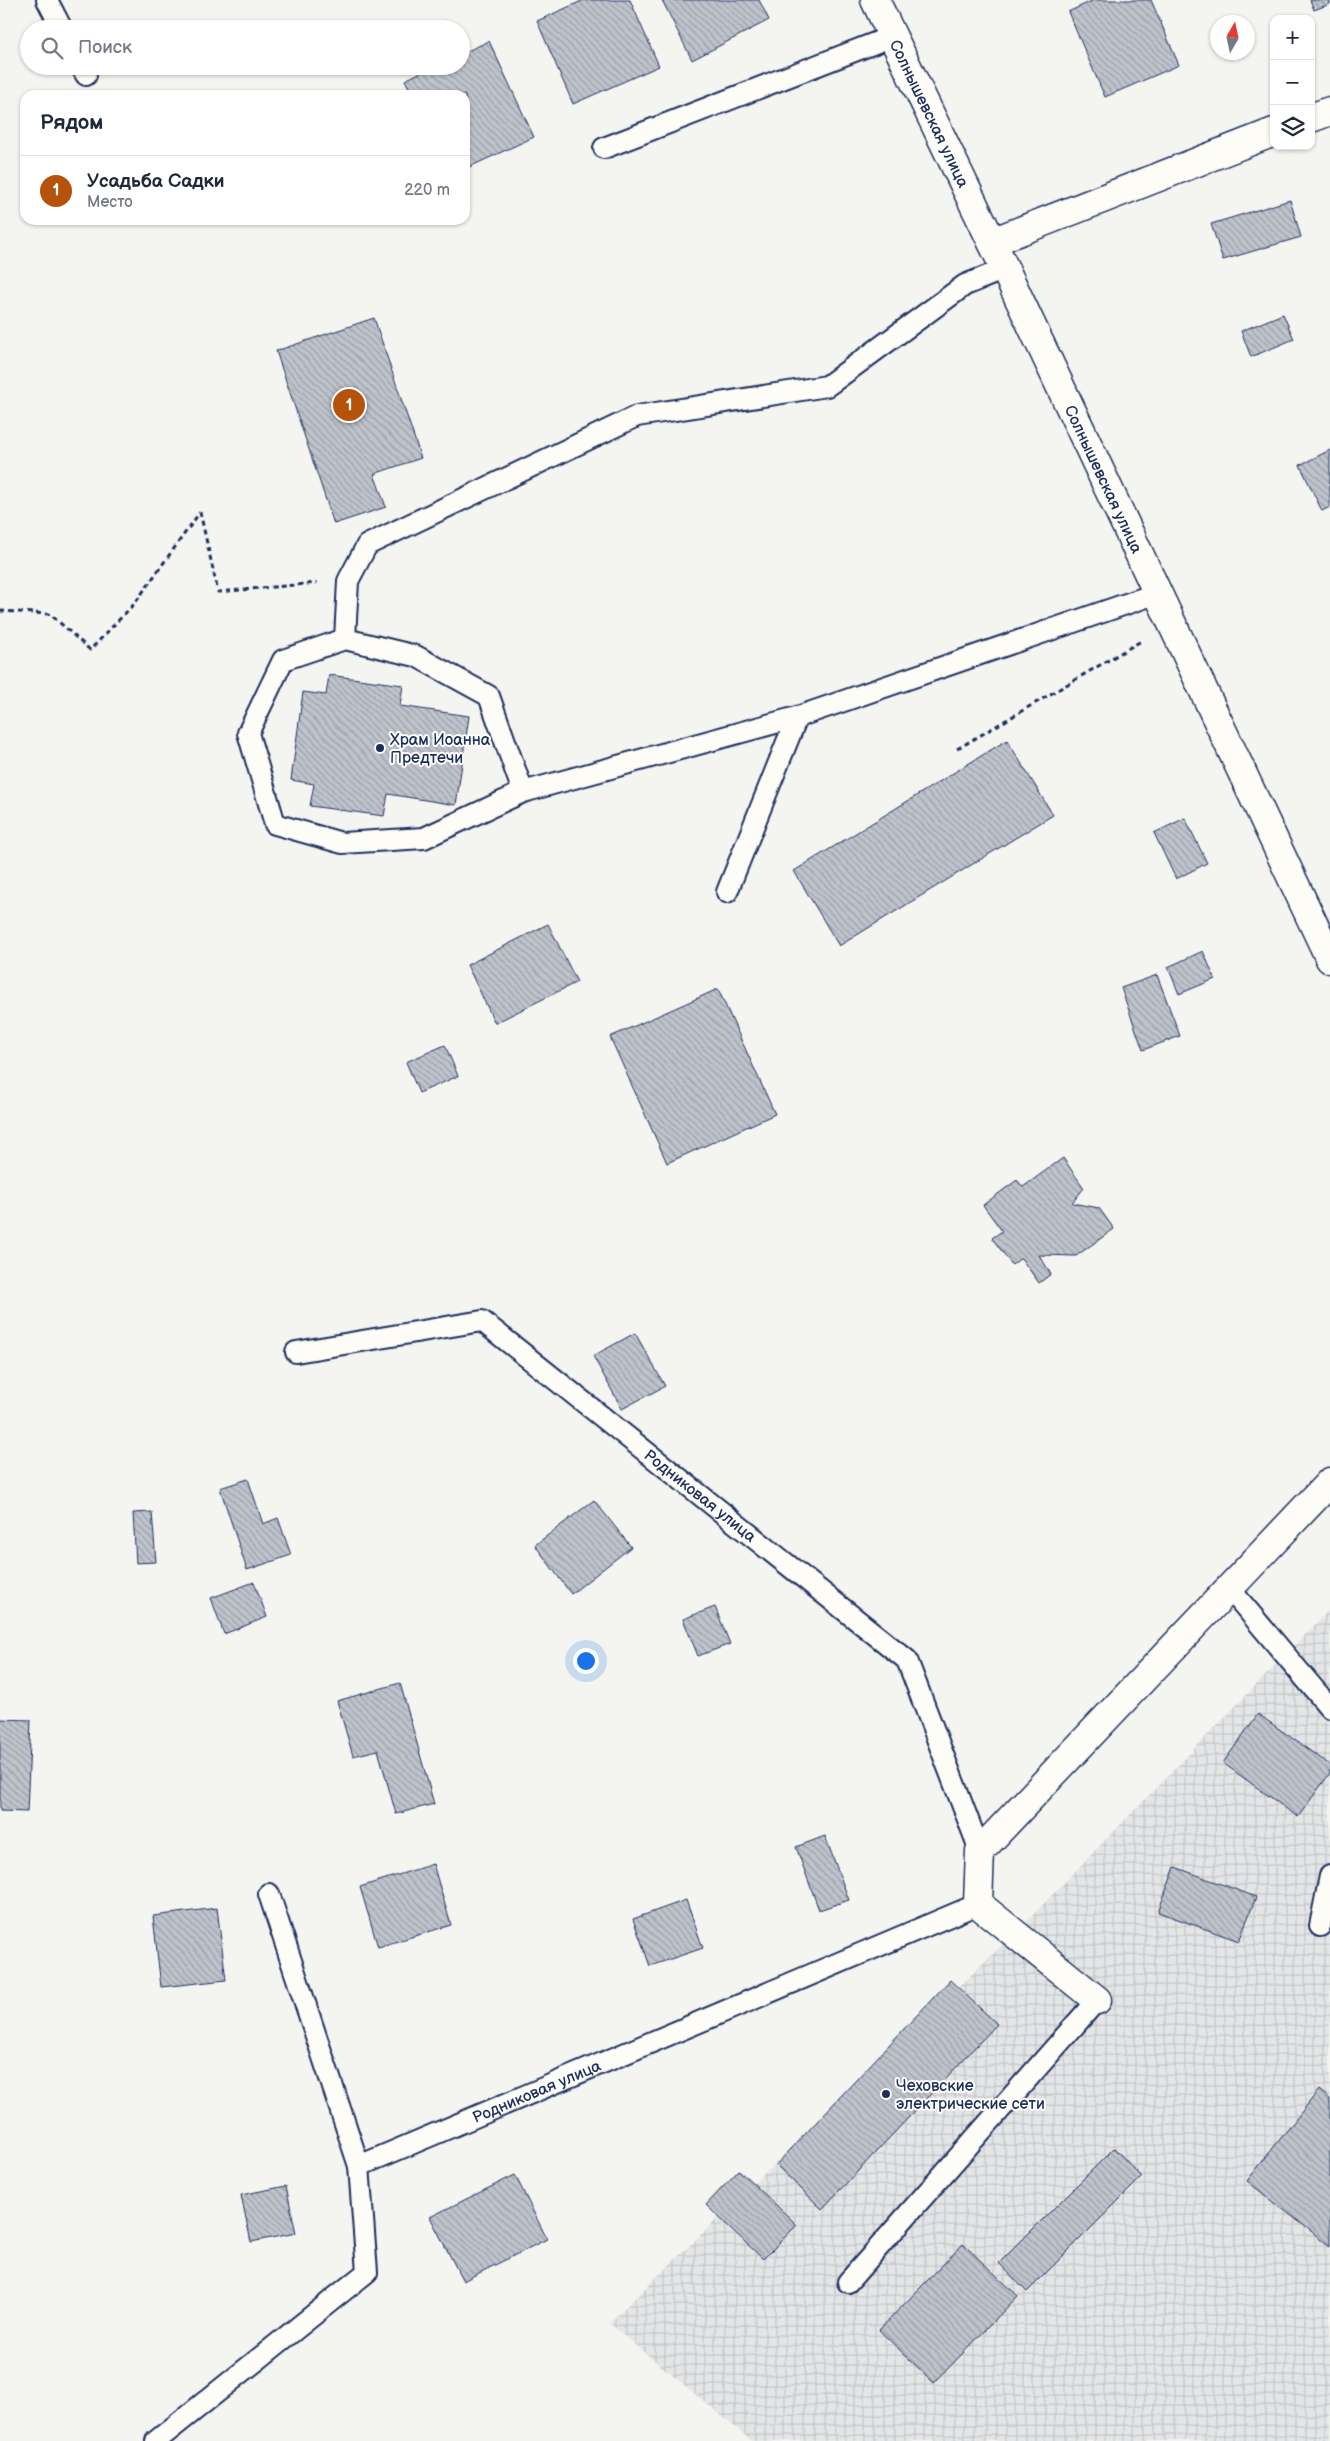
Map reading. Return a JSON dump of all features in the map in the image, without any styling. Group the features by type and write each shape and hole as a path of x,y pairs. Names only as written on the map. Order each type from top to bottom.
{"street":[{"name":"Солнышевская улица","path":"875,0 1005,269 1330,959"},
{"path":"1315,116 1330,110"},
{"path":"992,242 1270,134"},
{"path":"1097,2000 978,1904 980,1851 1330,1482"}],"lane":[{"path":"47,0 57,20"},
{"path":"604,148 893,36"},
{"path":"344,639 348,581 366,545 637,416 826,386 965,285 1005,269"},
{"path":"523,792 489,696 416,656 344,639 283,660 248,733 275,824 342,843 424,838 523,792 797,717 1158,593"},
{"path":"727,892 797,717"},
{"name":"Родниковая улица","path":"296,1352 482,1320 907,1660 980,1851"},
{"path":"1229,1588 1330,1708"},
{"path":"1320,1926 1330,1876"},
{"path":"156,2441 367,2272 359,2166 269,1894"},
{"name":"Родниковая улица","path":"359,2166 978,1904"},
{"path":"848,2282 1097,2000"}],"path":[{"path":"0,611 50,614 90,650 135,603 200,512 218,592 348,581"},
{"path":"957,749 1172,622"}],"shaded area":[{"path":"1330,1609 1330,2441 752,2441 609,2323 1019,1929"}],"building":[{"path":"584,0 630,0 659,66 573,104 537,21"},
{"path":"662,0 759,0 769,20 692,60"},
{"path":"1094,0 1151,0 1179,65 1105,97 1068,12"},
{"path":"1310,0 1330,0 1330,4 1314,10"},
{"path":"489,41 534,137 470,167 470,90 410,90 405,80 415,75 470,75 470,50"},
{"path":"1290,200 1301,237 1223,260 1211,224"},
{"path":"1283,314 1294,339 1251,357 1241,331"},
{"path":"374,318 421,458 374,474 386,507 334,524 276,351"},
{"path":"1330,450 1330,507 1322,511 1300,465"},
{"name":"Храм Иоанна Предтечи","path":"329,675 403,685 400,706 469,716 456,805 388,794 384,816 310,806 314,784 291,780 303,692 326,695"},
{"path":"1007,740 1053,815 839,946 794,871"},
{"path":"1185,818 1207,863 1176,879 1154,833"},
{"path":"548,924 577,982 495,1023 467,965"},
{"path":"1203,951 1215,979 1179,994 1168,967"},
{"path":"1157,975 1180,1036 1143,1050 1121,988"},
{"path":"718,989 775,1114 667,1163 610,1037"},
{"path":"445,1045 458,1076 419,1093 406,1062"},
{"path":"1063,1158 1084,1188 1072,1203 1099,1208 1114,1229 1076,1256 1039,1255 1051,1274 1039,1283 1021,1258 1012,1265 992,1238 1002,1231 983,1205 1017,1180 1023,1187"},
{"path":"635,1333 665,1386 622,1409 593,1356"},
{"path":"248,1479 263,1524 278,1518 291,1555 247,1570 220,1488"},
{"path":"594,1500 631,1547 571,1594 535,1545"},
{"path":"152,1512 156,1562 136,1563 133,1513"},
{"path":"254,1582 267,1617 224,1634 211,1598"},
{"path":"715,1607 730,1644 698,1656 683,1619"},
{"path":"400,1683 434,1804 396,1814 378,1750 353,1756 337,1701"},
{"path":"1258,1714 1330,1765 1330,1773 1298,1817 1223,1763"},
{"path":"0,1719 31,1720 27,1812 0,1811"},
{"path":"825,1836 849,1900 819,1910 796,1847"},
{"path":"433,1864 451,1925 378,1947 360,1887"},
{"path":"1175,1867 1256,1897 1239,1941 1158,1912"},
{"path":"686,1900 703,1948 650,1966 633,1919"},
{"path":"217,1908 226,1980 161,1987 153,1916"},
{"name":"Чеховские электрические сети","path":"950,1980 997,2024 822,2209 776,2165"},
{"path":"1319,2090 1330,2099 1330,2246 1247,2181"},
{"path":"1114,2148 1142,2177 1027,2292 999,2263"},
{"path":"739,2170 797,2225 763,2259 706,2205"},
{"path":"515,2175 547,2239 463,2281 430,2217"},
{"path":"286,2186 296,2233 251,2242 241,2195"},
{"path":"963,2244 1018,2296 934,2383 879,2330"}],"place":[{"name":"Усадьба Садки","path":"349,405"},
{"name":"Храм Иоанна Предтечи","path":"380,748"},
{"name":"Чеховские электрические сети","path":"886,2094"}]}
